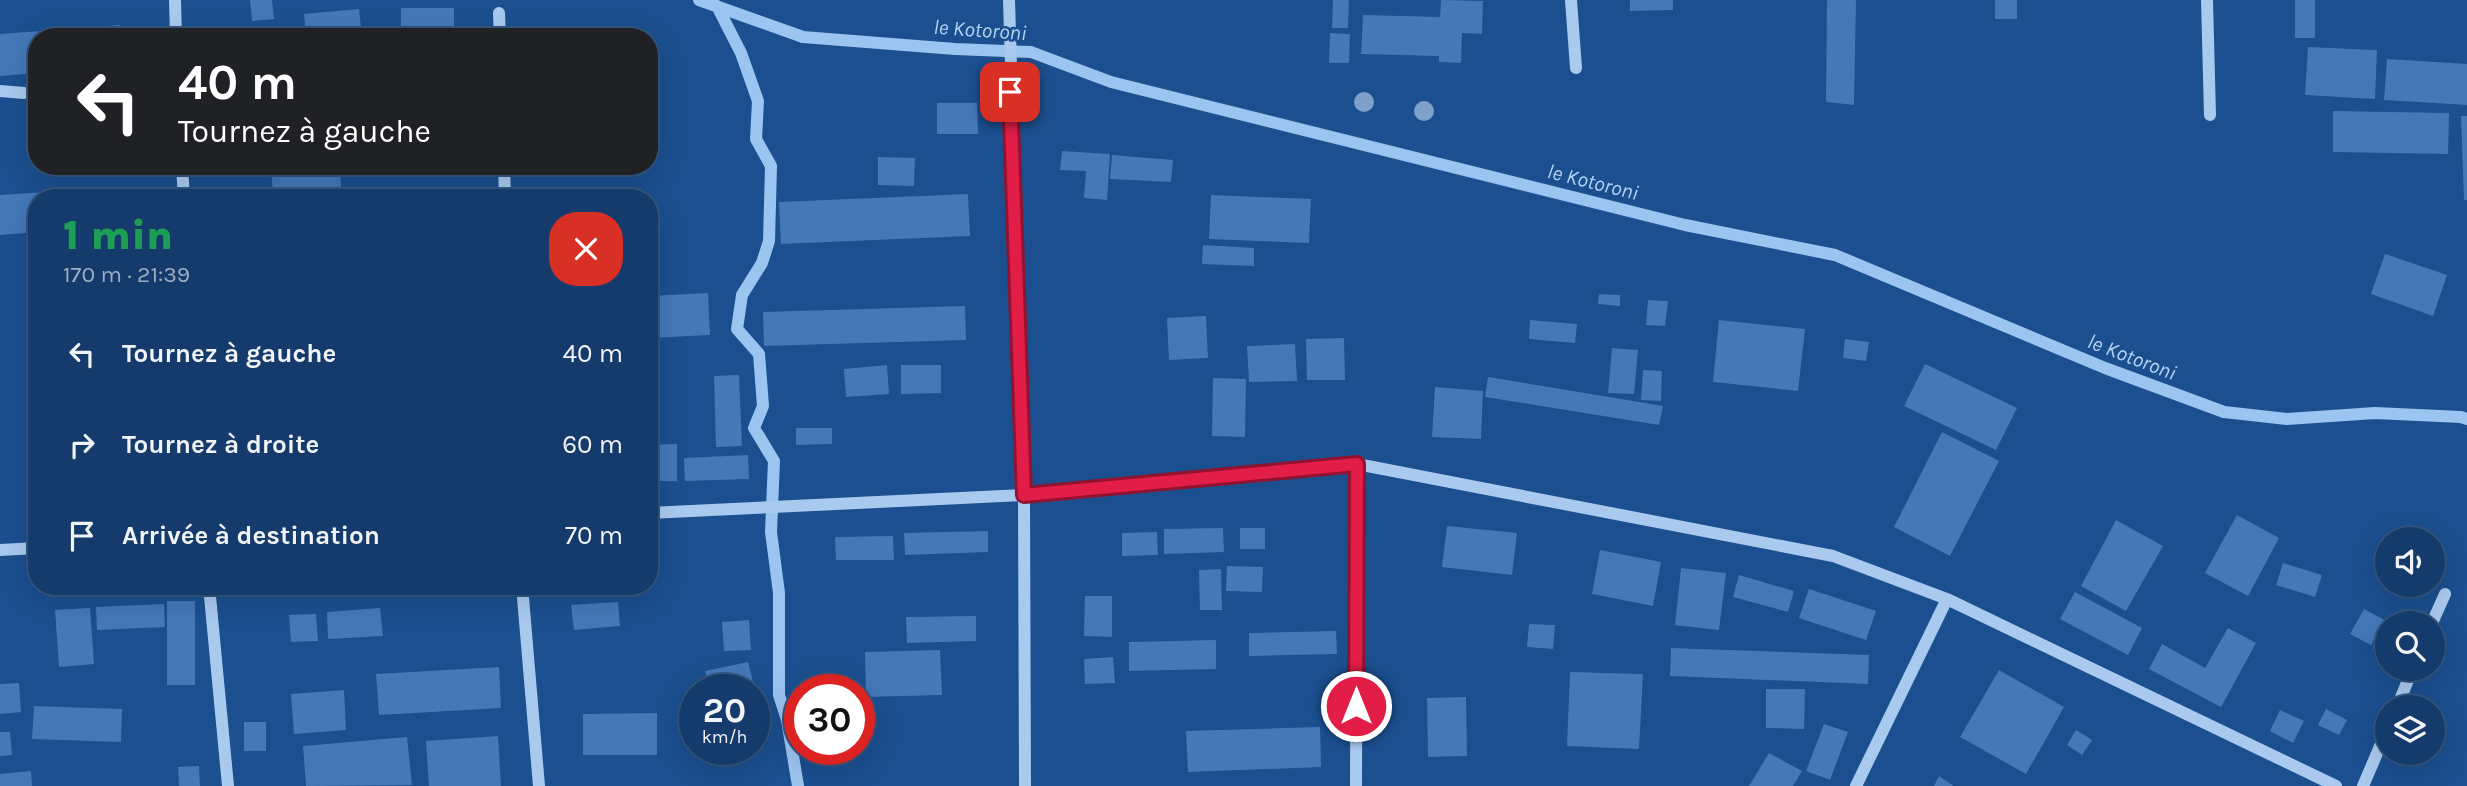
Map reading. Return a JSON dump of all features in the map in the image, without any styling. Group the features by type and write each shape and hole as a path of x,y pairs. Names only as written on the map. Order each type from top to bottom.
{"street":[{"path":"176,0 176,28"},
{"path":"1571,0 1576,68"},
{"path":"2207,0 2210,115"},
{"path":"1009,3 1024,495 1025,786"},
{"path":"499,13 500,28"},
{"path":"0,91 24,93"},
{"path":"1356,786 1357,464"},
{"path":"658,513 1024,495 1357,464 1833,556 1947,599 2336,786"},
{"path":"0,550 28,548"},
{"path":"210,595 228,786"},
{"path":"523,595 539,786"},
{"path":"1856,786 1947,599"},
{"path":"2363,786 2375,758"}],"building":[{"path":"250,0 272,0 274,19 252,21"},
{"path":"1333,0 1349,0 1348,28 1332,28"},
{"path":"1441,0 1483,1 1482,34 1462,33 1461,63 1439,62 1439,56 1361,54 1363,15 1440,17"},
{"path":"1630,0 1673,0 1673,10 1630,11"},
{"path":"1827,0 1856,0 1854,105 1826,102"},
{"path":"1995,0 2017,0 2017,19 1995,19"},
{"path":"2295,0 2315,0 2315,38 2295,38"},
{"path":"401,8 454,8 454,28 401,28"},
{"path":"359,9 361,28 305,28 304,14"},
{"path":"120,25 120,28 80,28"},
{"path":"28,32 28,74 0,76 0,34"},
{"path":"1330,33 1350,34 1349,63 1329,63"},
{"path":"2308,47 2377,50 2375,99 2305,95"},
{"path":"2387,59 2467,64 2467,105 2384,100"},
{"path":"937,103 977,103 978,134 937,134"},
{"path":"2333,111 2449,113 2448,154 2333,152"},
{"path":"2461,116 2467,116 2467,200 2464,200"},
{"path":"1062,151 1110,154 1107,200 1084,198 1086,171 1060,170"},
{"path":"1112,155 1173,160 1171,182 1110,179"},
{"path":"878,157 915,158 914,186 878,185"},
{"path":"272,175 340,175 341,187 273,189"},
{"path":"28,193 28,233 0,235 0,195"},
{"path":"968,194 970,236 781,244 779,202"},
{"path":"1211,195 1311,199 1309,243 1209,239"},
{"path":"1203,245 1254,248 1254,266 1202,264"},
{"path":"2385,254 2447,275 2433,316 2371,294"},
{"path":"708,293 710,335 658,338 658,296"},
{"path":"1599,294 1620,295 1620,306 1598,304"},
{"path":"1648,300 1668,301 1665,326 1646,325"},
{"path":"965,306 966,340 764,346 763,312"},
{"path":"1206,316 1208,358 1169,360 1167,318"},
{"path":"1530,320 1577,324 1575,343 1529,339"},
{"path":"1719,320 1805,329 1798,391 1713,382"},
{"path":"1344,338 1345,380 1307,380 1306,339"},
{"path":"1845,339 1869,342 1866,361 1843,358"},
{"path":"1295,344 1297,381 1249,382 1247,346"},
{"path":"1612,348 1638,350 1634,394 1608,393"},
{"path":"1925,364 2017,408 1996,450 1904,406"},
{"path":"887,365 889,394 846,397 844,369"},
{"path":"901,365 941,365 941,393 901,394"},
{"path":"1643,370 1662,371 1661,401 1641,400"},
{"path":"739,375 742,446 716,447 714,376"},
{"path":"1488,377 1663,406 1659,425 1485,397"},
{"path":"1213,378 1246,379 1245,437 1212,436"},
{"path":"1435,387 1483,391 1481,439 1432,437"},
{"path":"796,428 832,428 832,444 796,445"},
{"path":"1942,432 1999,461 1950,556 1894,527"},
{"path":"677,444 677,481 658,481 658,445"},
{"path":"748,455 749,479 685,481 684,458"},
{"path":"2237,515 2279,538 2248,596 2205,573"},
{"path":"2116,520 2163,546 2126,611 2081,586"},
{"path":"1447,526 1517,533 1512,575 1442,567"},
{"path":"1223,528 1224,552 1164,554 1164,529"},
{"path":"1240,528 1265,528 1265,549 1240,549"},
{"path":"988,531 988,552 905,555 904,533"},
{"path":"1157,532 1158,555 1122,556 1122,533"},
{"path":"893,536 894,560 836,560 835,537"},
{"path":"1600,550 1661,562 1653,606 1592,594"},
{"path":"2283,563 2322,575 2315,597 2276,585"},
{"path":"1227,566 1263,567 1262,592 1226,591"},
{"path":"1681,568 1726,573 1719,630 1675,625"},
{"path":"1221,569 1222,610 1200,610 1199,570"},
{"path":"1739,575 1794,591 1788,612 1733,597"},
{"path":"1809,589 1876,611 1866,640 1799,618"},
{"path":"2075,592 2142,628 2128,655 2060,619"},
{"path":"1085,596 1112,596 1112,637 1084,636"},
{"path":"167,601 195,601 195,685 167,685"},
{"path":"618,602 620,626 574,630 571,605"},
{"path":"164,604 165,627 97,630 96,607"},
{"path":"90,608 94,664 59,667 55,610"},
{"path":"380,608 383,636 328,639 327,612"},
{"path":"2364,609 2375,615 2375,638 2371,645 2350,634"},
{"path":"316,614 318,641 291,642 289,615"},
{"path":"976,616 976,641 907,643 906,617"},
{"path":"749,620 751,650 724,651 722,622"},
{"path":"1529,624 1555,625 1553,649 1527,647"},
{"path":"2228,628 2256,643 2221,707 2149,669 2162,644 2205,668"},
{"path":"1336,631 1337,654 1249,656 1249,633"},
{"path":"1216,640 1216,669 1129,671 1129,642"},
{"path":"1671,648 1869,655 1868,684 1670,676"},
{"path":"940,650 942,695 875,697 875,674 865,674 865,652"},
{"path":"1113,657 1115,683 1085,684 1084,659"},
{"path":"748,662 751,674 706,674 705,671"},
{"path":"499,667 501,708 379,715 376,674"},
{"path":"1999,670 2064,707 2026,774 1960,737"},
{"path":"1570,672 1643,674 1639,749 1567,746"},
{"path":"19,683 21,712 0,714 0,684"},
{"path":"1766,689 1805,689 1804,729 1766,728"},
{"path":"344,690 346,730 294,734 291,694"},
{"path":"1466,697 1467,756 1428,757 1427,698"},
{"path":"34,706 122,709 121,742 32,739"},
{"path":"2326,709 2347,720 2339,735 2318,725"},
{"path":"2280,710 2304,721 2293,743 2270,731"},
{"path":"657,713 657,755 583,755 583,714"},
{"path":"244,722 266,722 266,751 244,751"},
{"path":"1824,724 1848,732 1830,780 1806,771"},
{"path":"1320,727 1321,767 1188,772 1186,731"},
{"path":"2076,730 2092,740 2082,755 2067,745"},
{"path":"0,732 10,732 12,755 0,756"},
{"path":"498,736 501,786 429,786 426,741"},
{"path":"407,737 412,785 306,786 303,746"},
{"path":"1769,753 1802,771 1793,786 1749,786"},
{"path":"199,766 200,786 179,786 178,767"},
{"path":"31,771 32,786 0,786 0,774"},
{"path":"1939,776 1954,786 1934,786"}],"waterway":[{"name":"le Kotoroni","path":"699,0 803,37 1031,52 1111,82 1685,225 1835,255 2105,368 2224,412 2287,419 2375,413 2467,419"},
{"path":"717,6 741,53 758,101 756,139 771,166 769,241 762,263 742,295 737,329 759,354 763,406 754,428 774,461 771,532 779,593 779,695 787,720 798,786"}],"route":[{"path":"1010,92 1024,495 1357,464 1356,706"}]}
